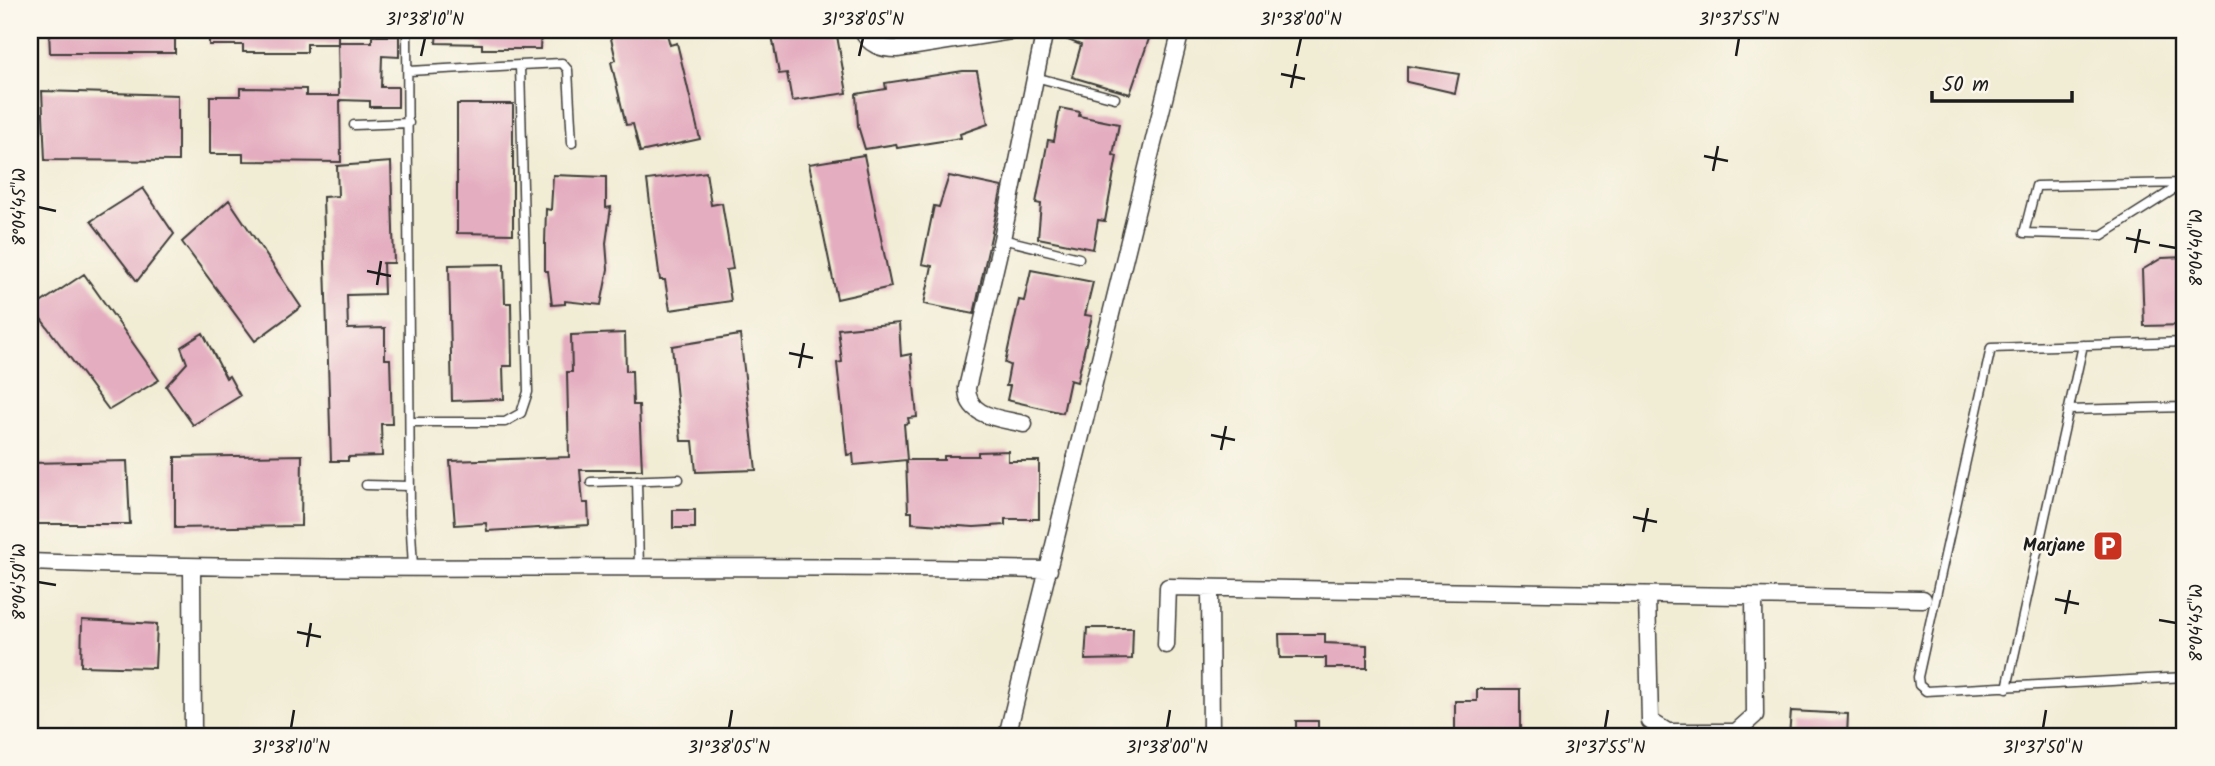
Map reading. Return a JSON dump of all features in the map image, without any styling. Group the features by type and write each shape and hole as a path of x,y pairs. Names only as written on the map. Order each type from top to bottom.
{"street":[{"path":"862,30 871,42 879,47 897,49 1017,30"},
{"path":"1024,424 977,411 967,395 1003,239 1045,30"},
{"path":"1007,736 1181,30"},
{"path":"30,562 192,568 889,566 1049,570"},
{"path":"192,568 193,736"},
{"path":"1166,645 1168,587 1923,600"},
{"path":"1210,588 1211,736"},
{"path":"1647,595 1650,721 1668,732 1736,732 1755,715 1754,597"}],"lane":[{"path":"407,30 412,422 410,486 414,567"},
{"path":"409,71 562,63 568,70 572,143"},
{"path":"412,422 505,422 515,418 526,405 528,391 520,65"},
{"path":"1035,77 1115,98"},
{"path":"354,125 409,123"},
{"path":"2185,183 2102,235 2024,233 2036,186 2185,183"},
{"path":"1003,239 1079,258"},
{"path":"2185,342 1991,348 1919,685 1927,691 2185,677"},
{"path":"2007,688 2083,345"},
{"path":"2068,410 2185,407"},
{"path":"591,482 680,479"},
{"path":"637,480 639,568"},
{"path":"366,485 410,486"}],"building":[{"path":"49,30 175,30 175,53 50,53"},
{"path":"209,30 338,30 338,44 307,44 307,52 243,52 243,45 209,45"},
{"path":"437,30 541,30 540,49 482,49 482,44 436,43"},
{"path":"609,30 666,30 670,45 677,43 700,139 640,152 633,124 626,125 611,62 616,60"},
{"path":"771,30 836,30 847,93 792,101 787,73 779,74"},
{"path":"1055,30 1152,30 1130,94 1072,77 1081,45 1055,35"},
{"path":"372,36 399,36 399,57 382,56 381,87 398,87 398,107 370,107 370,101 340,100 341,162 243,161 243,154 210,154 210,96 240,96 240,88 306,89 306,96 339,96 338,42 372,42"},
{"path":"1407,66 1459,74 1455,93 1407,82"},
{"path":"977,71 988,124 960,134 961,138 897,148 896,144 865,149 858,126 856,94 886,89 885,83"},
{"path":"42,91 178,95 178,161 45,160"},
{"path":"457,104 513,104 513,234 457,233"},
{"path":"1060,108 1080,112 1079,116 1119,124 1113,155 1117,156 1105,221 1098,220 1093,249 1038,238 1041,204 1036,203 1048,140 1054,141"},
{"path":"864,155 891,287 837,299 809,164"},
{"path":"391,162 394,263 383,263 384,294 347,295 348,329 385,328 385,359 390,359 392,424 381,424 382,456 348,457 348,461 331,461 323,197 338,196 337,166"},
{"path":"706,172 711,205 722,203 733,269 726,270 731,301 670,310 665,280 660,280 647,180"},
{"path":"553,175 606,177 606,208 611,207 606,243 608,269 601,305 565,301 565,304 552,305 548,271 545,271 545,244 546,209 551,210"},
{"path":"949,176 1002,187 974,314 924,304 932,266 922,264 934,206 939,207"},
{"path":"143,188 174,234 137,281 91,221"},
{"path":"229,200 301,307 255,341 182,242"},
{"path":"2185,257 2185,325 2144,326 2142,270 2162,258"},
{"path":"504,264 505,303 511,303 512,366 503,366 504,399 452,401 449,265"},
{"path":"1031,270 1093,282 1085,315 1092,316 1077,382 1070,380 1063,413 1007,400 1010,386 1006,386 1010,365 1005,363 1019,300 1024,301"},
{"path":"84,274 159,380 109,410 33,308"},
{"path":"899,323 901,356 911,354 917,417 908,418 909,423 904,424 907,460 944,460 944,456 978,456 978,452 1008,451 1008,461 1039,461 1039,519 1005,519 1005,525 974,527 912,523 912,512 908,512 906,460 854,465 853,454 847,455 837,363 842,362 838,329"},
{"path":"203,333 226,378 229,376 240,396 193,425 166,386 187,363 181,347"},
{"path":"625,333 626,371 632,371 633,405 639,405 642,470 580,470 583,503 588,503 589,525 487,531 486,523 455,525 450,461 569,457 567,372 572,372 571,335"},
{"path":"740,335 756,470 696,472 693,441 681,441 672,346"},
{"path":"302,455 301,526 175,528 175,457"},
{"path":"127,461 130,524 30,524 30,463"},
{"path":"673,510 695,510 695,528 673,528"},
{"path":"82,620 157,624 155,668 81,666"},
{"path":"1087,628 1133,628 1132,659 1085,660"},
{"path":"1279,634 1325,634 1325,643 1367,645 1367,668 1326,668 1326,658 1280,658"},
{"path":"1477,689 1520,689 1520,736 1455,736 1455,701 1477,701"},
{"path":"1791,711 1848,714 1847,736 1789,736"},
{"path":"1296,721 1318,721 1318,736 1296,736"}],"place":[{"name":"Marjane","path":"2108,546"}]}
